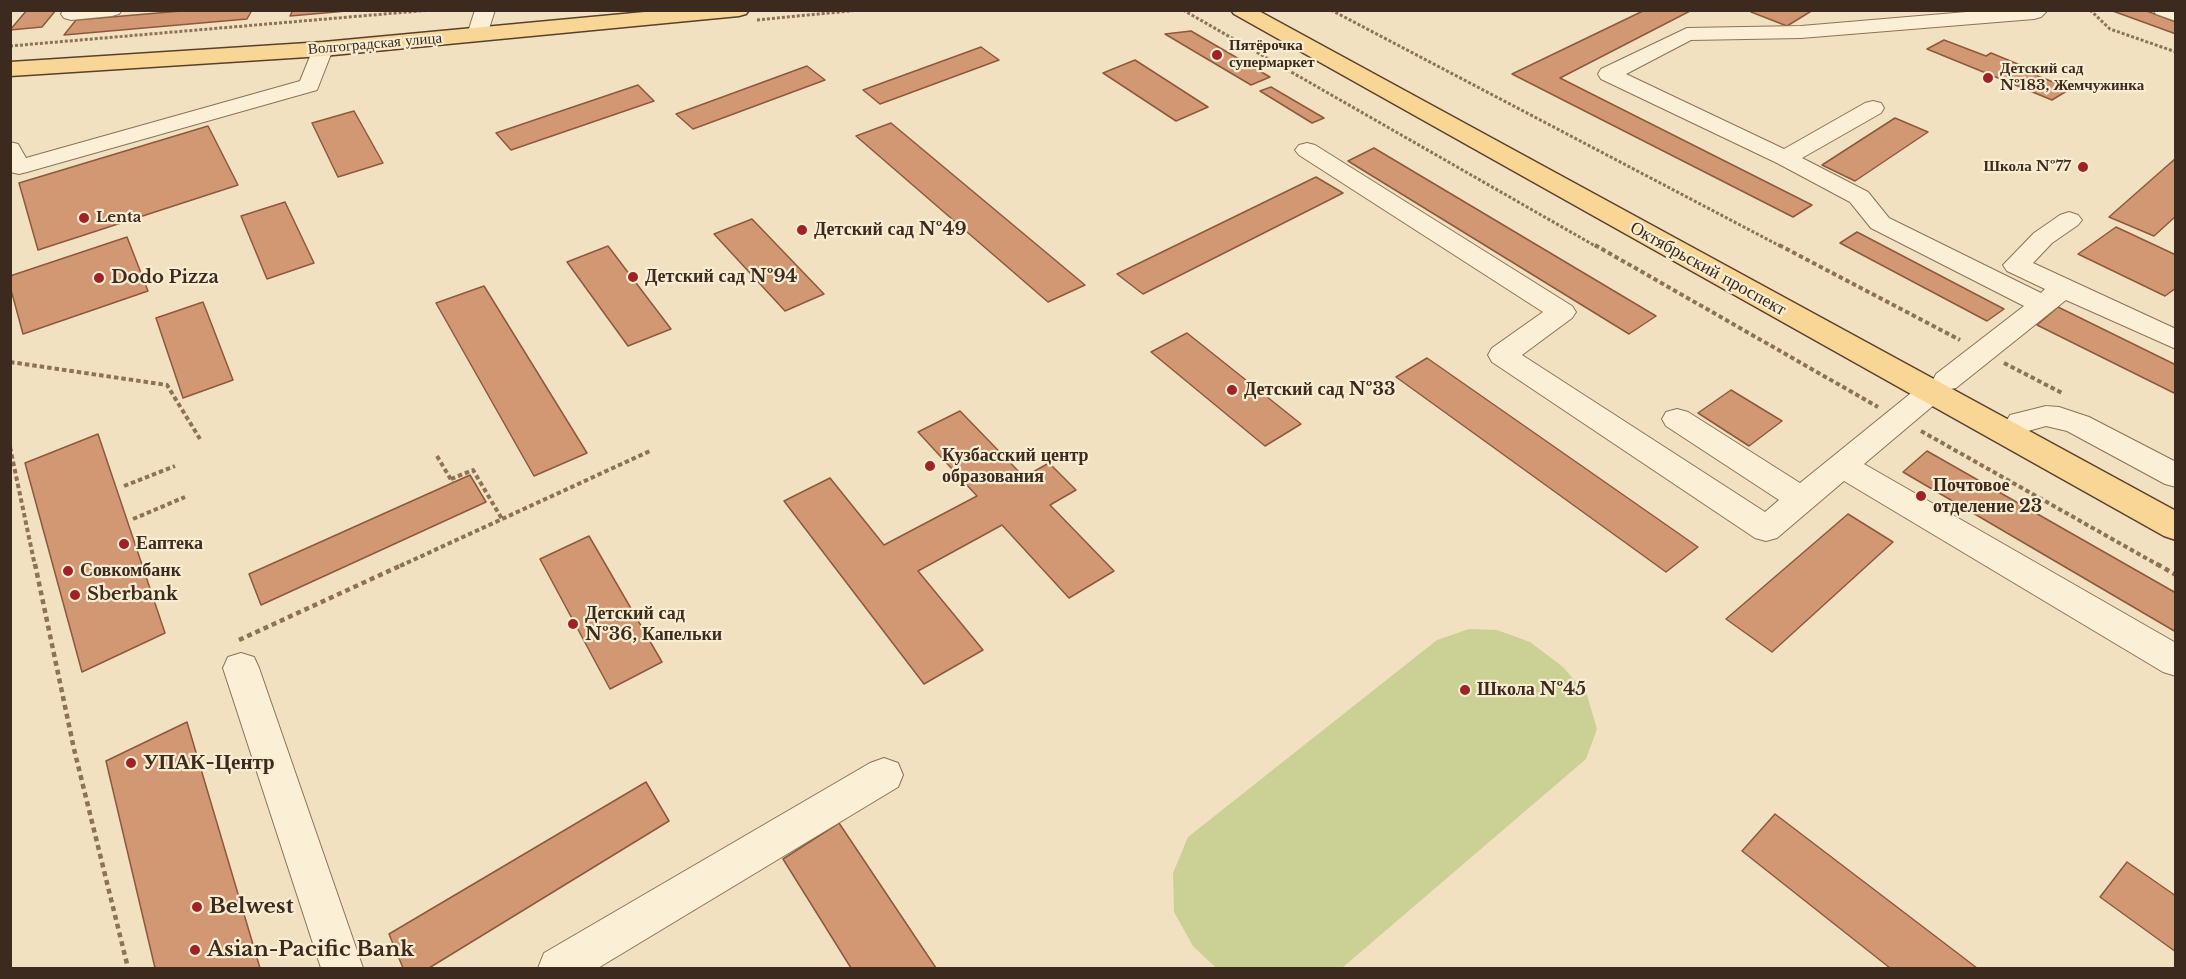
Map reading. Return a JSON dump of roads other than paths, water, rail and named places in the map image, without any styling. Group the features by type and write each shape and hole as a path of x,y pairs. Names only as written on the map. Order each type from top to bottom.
{"main road":[{"name":"Волгоградская улица","path":"10,69 323,50 739,10"},
{"name":"Октябрьский проспект","path":"1241,10 1938,387 2021,422 2175,506"},
{"name":"Октябрьский проспект","path":"1264,10 1938,387 2175,527"}],"lane":[{"path":"74,10 71,14 112,10"},
{"path":"477,35 485,10"},
{"path":"1801,32 1845,10"},
{"path":"1914,21 1938,10"},
{"path":"1687,34 1801,32 2034,13 2038,10"},
{"path":"2163,10 2175,15"},
{"path":"1722,15 1609,74 1785,158 1860,197 1880,223 2054,296 2175,340"},
{"path":"10,149 19,167 309,85 323,50"},
{"path":"1785,158 1873,108"},
{"path":"1307,150 1562,312 1502,355 1766,529 1938,387 2054,296"},
{"path":"2054,296 2016,265 2043,238 2069,220"},
{"path":"2021,422 2046,416 2059,417 2078,424 2175,476"},
{"path":"1677,419 1801,499"},
{"path":"1842,465 2175,661"},
{"path":"237,655 342,969"},
{"path":"559,969 884,775"}],"place":[{"name":"Пятёрочка супермаркет","path":"1217,55"},
{"name":"Детский сад №183, Жемчужинка","path":"1988,78"},
{"name":"Школа №77","path":"2083,167"},
{"name":"Lenta","path":"84,218"},
{"name":"Детский сад №49","path":"802,230"},
{"name":"Детский сад №94","path":"633,277"},
{"name":"Dodo Pizza","path":"99,278"},
{"name":"Детский сад №33","path":"1232,390"},
{"name":"Кузбасский центр образования","path":"930,466"},
{"name":"Почтовое отделение 23","path":"1921,496"},
{"name":"Еаптека","path":"124,544"},
{"name":"Совкомбанк","path":"68,571"},
{"name":"Sberbank","path":"75,595"},
{"name":"Детский сад №36, Капельки","path":"573,624"},
{"name":"Школа №45","path":"1465,690"},
{"name":"УПАК-Центр","path":"131,763"},
{"name":"Belwest","path":"197,907"},
{"name":"Asian-Pacific Bank","path":"195,950"}]}
